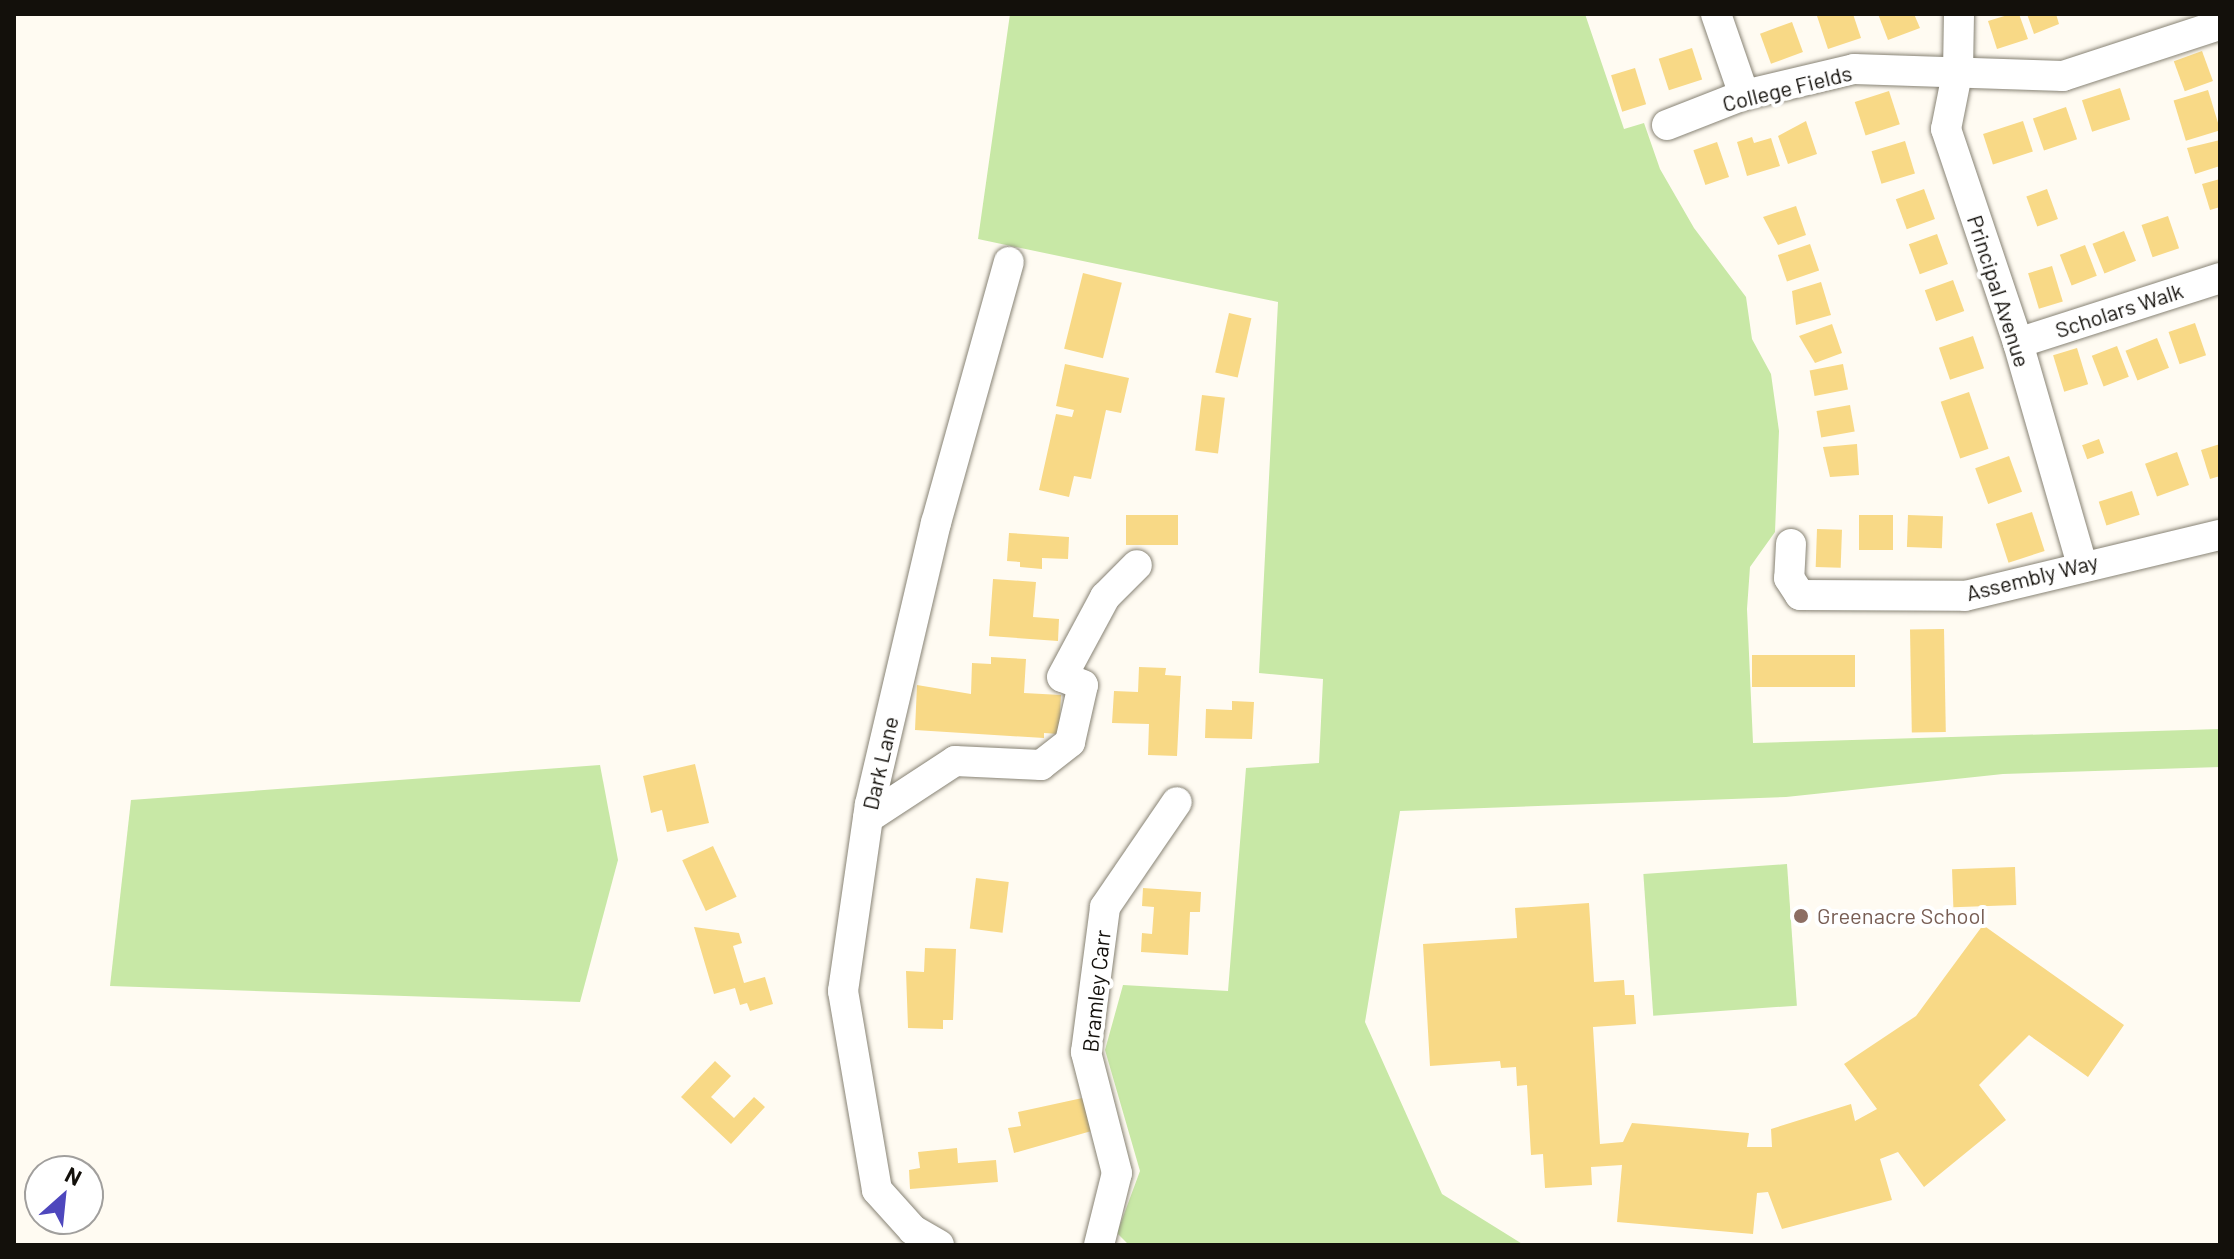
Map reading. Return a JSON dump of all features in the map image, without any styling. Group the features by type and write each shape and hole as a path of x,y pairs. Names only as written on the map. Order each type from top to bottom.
{"street":[{"path":"1716,14 1744,95"},
{"name":"Principal Avenue","path":"1959,14 1958,69 1946,129 2018,343 2082,565"},
{"name":"College Fields","path":"1667,125 1744,95 1854,69 1958,69 2011,77 2063,76 2217,26"},
{"name":"Dark Lane","path":"939,1245 913,1230 877,1190 846,1029 843,991 868,818 936,523 1009,262"},
{"name":"Scholars Walk","path":"2018,343 2220,278"},
{"name":"Assembly Way","path":"1791,544 1789,578 1800,595 1965,596 2082,565 2220,535"},
{"path":"868,818 955,761 1041,765 1070,742 1083,685 1062,677 1105,597 1137,565"},
{"name":"Bramley Carr","path":"1099,1245 1117,1173 1086,1052 1105,907 1177,802"}],"green space":[{"path":"1010,14 1585,14 1624,129 1644,123 1660,169 1694,228 1746,297 1752,339 1771,374 1779,431 1775,532 1750,567 1747,609 1753,743 2220,729 2220,767 2003,774 1786,797 1400,811 1365,1022 1442,1194 1524,1245 1129,1245 1117,1233 1140,1171 1105,1050 1123,985 1228,991 1246,768 1319,763 1323,679 1259,673 1278,302 978,239"},
{"path":"600,765 618,860 580,1002 110,986 131,800"},
{"path":"1787,864 1797,1006 1653,1016 1643,874"}],"building":[{"path":"1853,14 1861,38 1828,49 1817,16"},
{"path":"1878,14 1914,14 1920,28 1888,40"},
{"path":"2019,14 2028,39 1997,49 1988,21"},
{"path":"2027,14 2056,14 2059,24 2034,34"},
{"path":"1792,22 1803,52 1771,64 1760,34"},
{"path":"1692,48 1702,79 1669,90 1659,59"},
{"path":"2202,51 2213,81 2185,91 2174,61"},
{"path":"1635,68 1646,104 1622,112 1611,75"},
{"path":"2120,88 2130,119 2092,132 2082,100"},
{"path":"2208,90 2220,130 2186,141 2174,101"},
{"path":"1889,91 1900,124 1866,135 1855,102"},
{"path":"2066,107 2077,139 2044,151 2033,118"},
{"path":"1806,121 1817,154 1788,164 1778,136"},
{"path":"2023,121 2033,151 1993,164 1983,134"},
{"path":"1752,137 1754,143 1771,138 1780,166 1747,176 1737,142"},
{"path":"2220,140 2220,166 2195,174 2187,148"},
{"path":"1905,141 1915,174 1881,184 1872,151"},
{"path":"1717,142 1729,177 1705,185 1693,150"},
{"path":"2220,179 2220,207 2210,210 2202,184"},
{"path":"1924,189 1935,219 1907,229 1896,199"},
{"path":"2047,189 2058,219 2037,227 2026,197"},
{"path":"1796,206 1806,235 1778,245 1763,217"},
{"path":"2168,216 2179,248 2153,257 2142,225"},
{"path":"2124,231 2136,261 2104,273 2092,244"},
{"path":"1937,234 1948,264 1920,274 1909,244"},
{"path":"1810,244 1819,270 1787,282 1778,255"},
{"path":"2085,245 2097,276 2072,285 2060,255"},
{"path":"2052,266 2063,301 2039,309 2028,273"},
{"path":"1083,273 1122,283 1103,358 1064,349"},
{"path":"1953,280 1964,311 1936,321 1925,290"},
{"path":"1821,282 1831,315 1796,325 1792,291"},
{"path":"1229,313 1251,318 1238,378 1215,372"},
{"path":"2195,323 2206,355 2180,364 2169,332"},
{"path":"1832,324 1842,353 1815,363 1799,336"},
{"path":"1973,336 1984,368 1950,380 1939,348"},
{"path":"2157,338 2169,368 2137,380 2125,351"},
{"path":"2117,346 2129,377 2104,386 2092,356"},
{"path":"2077,348 2088,384 2064,392 2053,355"},
{"path":"1065,364 1129,378 1121,413 1106,410 1091,479 1074,476 1069,497 1039,490 1056,414 1072,417 1074,410 1056,406"},
{"path":"1843,364 1848,390 1815,396 1810,370"},
{"path":"1969,392 1989,449 1960,458 1941,402"},
{"path":"1202,395 1225,398 1218,453 1195,451"},
{"path":"1850,405 1855,432 1821,437 1817,411"},
{"path":"2099,439 2104,453 2087,459 2082,445"},
{"path":"1857,444 1859,475 1830,477 1823,447"},
{"path":"2220,444 2220,476 2210,479 2201,450"},
{"path":"2177,452 2189,485 2157,497 2145,464"},
{"path":"2009,456 2022,492 1988,504 1975,468"},
{"path":"2132,491 2140,515 2106,526 2099,502"},
{"path":"2032,512 2045,551 2009,563 1996,524"},
{"path":"1126,515 1178,515 1178,545 1126,545"},
{"path":"1859,515 1893,515 1893,550 1859,550"},
{"path":"1908,515 1943,516 1942,548 1907,547"},
{"path":"1817,529 1842,530 1841,568 1816,567"},
{"path":"1009,533 1069,537 1068,559 1042,558 1042,569 1020,567 1020,562 1007,561"},
{"path":"993,579 1036,582 1033,617 1059,619 1058,641 989,636"},
{"path":"1944,629 1946,732 1912,733 1910,630"},
{"path":"1752,655 1855,655 1855,687 1752,687"},
{"path":"991,657 1026,659 1024,693 1061,695 1059,734 1044,733 1044,738 915,730 917,685 971,694 972,663 991,664"},
{"path":"1139,667 1166,668 1165,675 1181,676 1177,756 1148,755 1149,724 1112,723 1114,691 1138,692"},
{"path":"1232,701 1254,702 1252,739 1205,738 1206,709 1232,710"},
{"path":"695,764 709,823 667,832 662,810 651,813 643,776"},
{"path":"713,846 737,897 706,911 682,860"},
{"path":"2015,867 2016,905 1953,907 1952,869"},
{"path":"976,878 1009,882 1003,933 970,929"},
{"path":"1143,888 1201,892 1200,912 1190,912 1188,955 1141,952 1142,933 1152,934 1154,907 1142,906"},
{"path":"1589,903 1594,982 1624,980 1625,995 1634,995 1636,1024 1593,1027 1600,1144 1623,1142 1632,1123 1749,1133 1747,1147 1772,1147 1771,1129 1851,1104 1855,1121 1877,1109 1844,1064 1916,1016 1983,925 2124,1025 2088,1077 2029,1035 1979,1085 2006,1120 1924,1187 1898,1152 1880,1159 1892,1200 1782,1229 1768,1192 1757,1193 1753,1234 1617,1222 1622,1165 1591,1167 1592,1185 1545,1188 1543,1154 1531,1155 1527,1085 1517,1086 1516,1067 1501,1068 1500,1061 1430,1066 1423,944 1517,938 1515,908"},
{"path":"694,927 739,933 742,943 733,946 744,983 765,977 773,1004 750,1011 747,1003 740,1005 735,988 714,994"},
{"path":"925,948 956,949 953,1020 943,1020 943,1029 908,1028 906,971 924,972"},
{"path":"715,1061 731,1076 711,1097 734,1118 754,1097 765,1107 731,1144 681,1097"},
{"path":"1087,1097 1095,1130 1014,1153 1008,1128 1021,1126 1018,1112"},
{"path":"957,1148 958,1163 996,1160 998,1182 910,1189 909,1170 920,1168 918,1152"}],"place":[{"name":"Greenacre School","path":"1801,916"}]}
